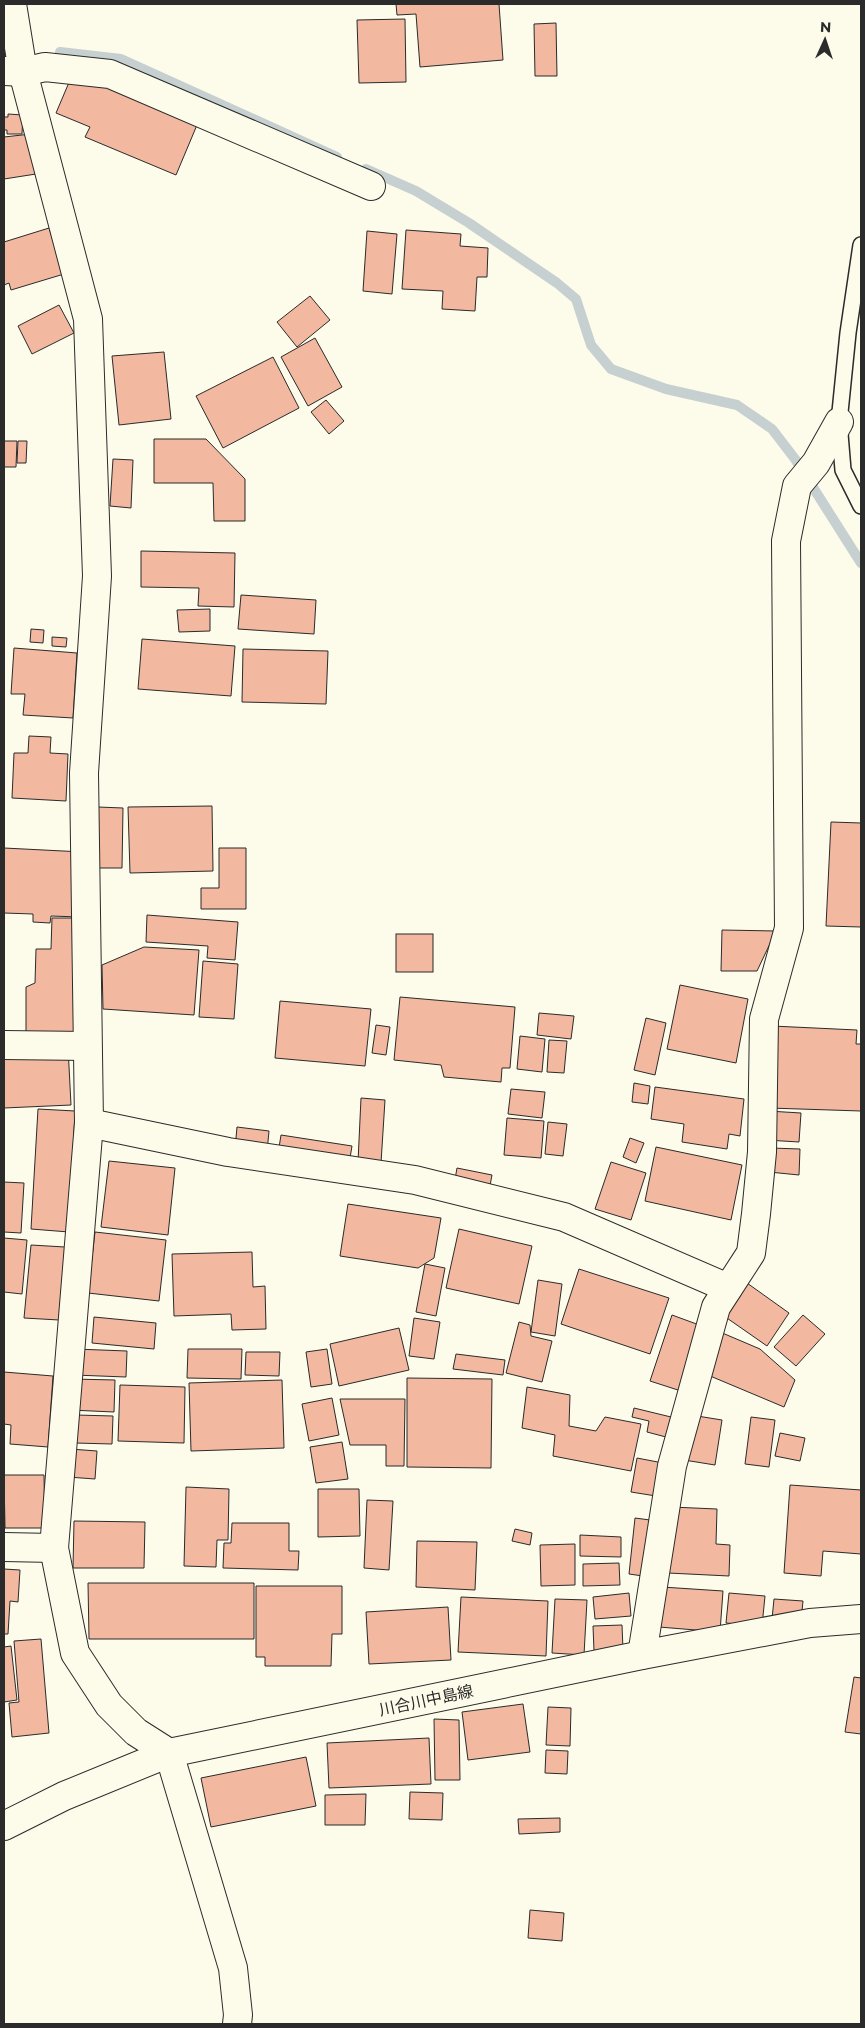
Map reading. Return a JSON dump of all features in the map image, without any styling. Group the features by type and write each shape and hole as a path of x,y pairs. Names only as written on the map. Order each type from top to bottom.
{"street":[{"path":"12,4 14,71 88,319 97,576 84,773 89,1123 54,1548 75,1653 109,1705 136,1732 169,1754 233,1968 238,2015 237,2024"},
{"path":"14,71 45,67 110,74 371,186"},
{"path":"642,1655 672,1466 716,1307 751,1253 762,1152 764,1018 789,928 786,541 797,486 816,462 840,422"},
{"path":"4,1045 87,1046"},
{"path":"89,1123 228,1152 415,1180 564,1217 728,1288"},
{"path":"4,1547 54,1548"},
{"name":"川合川中島線","path":"4,1826 64,1796 169,1754 642,1655 810,1623 861,1619"}],"lane":[{"path":"861,245 848,333 840,422 844,470 861,506"}],"building":[{"path":"396,4 499,4 503,60 420,67 416,14 397,15"},
{"path":"405,19 406,82 359,83 357,20"},
{"path":"556,23 557,76 535,76 534,24"},
{"path":"73,73 197,125 176,175 85,137 90,127 56,113"},
{"path":"8,114 23,115 22,134 7,134 7,130 4,130 4,117 8,117"},
{"path":"31,134 36,174 4,179 4,137"},
{"path":"49,228 64,274 11,290 9,283 4,285 4,242"},
{"path":"406,230 461,234 460,246 488,248 487,277 477,277 475,311 442,309 443,291 402,289"},
{"path":"367,231 397,234 392,294 363,291"},
{"path":"310,296 330,320 297,347 277,322"},
{"path":"59,305 74,333 32,354 18,326"},
{"path":"315,338 342,387 308,406 281,357"},
{"path":"164,352 171,419 119,425 112,356"},
{"path":"273,357 299,408 223,448 196,396"},
{"path":"326,400 344,421 329,434 311,412"},
{"path":"154,439 206,439 245,479 245,521 214,521 213,483 154,483"},
{"path":"4,441 17,441 16,467 4,467"},
{"path":"18,441 27,441 26,463 17,463"},
{"path":"113,459 133,460 131,508 110,506"},
{"path":"141,551 235,553 234,607 198,606 199,588 141,587"},
{"path":"241,595 316,600 314,634 238,629"},
{"path":"210,609 210,631 179,632 177,610"},
{"path":"31,629 44,630 43,643 30,642"},
{"path":"52,637 67,638 66,647 52,646"},
{"path":"142,639 235,646 231,696 138,689"},
{"path":"14,648 77,653 73,718 23,715 25,694 11,694"},
{"path":"243,649 328,651 326,704 242,702"},
{"path":"29,736 51,737 50,753 68,754 66,801 12,798 14,753 28,753"},
{"path":"212,806 213,871 130,873 128,807"},
{"path":"98,807 123,808 122,868 97,868"},
{"path":"831,822 861,823 861,927 826,926"},
{"path":"4,848 83,852 79,917 51,916 50,923 33,922 33,914 4,913"},
{"path":"219,848 246,848 246,909 201,909 201,888 219,888"},
{"path":"147,915 238,922 235,960 207,958 208,946 146,942"},
{"path":"52,918 78,918 79,1033 26,1032 26,987 35,983 36,949 51,949"},
{"path":"722,930 776,931 757,971 721,971"},
{"path":"396,934 433,934 433,972 396,972"},
{"path":"144,947 199,950 194,1015 103,1009 102,965"},
{"path":"203,961 238,964 234,1019 199,1017"},
{"path":"680,985 748,999 736,1063 667,1049"},
{"path":"400,997 515,1007 510,1068 502,1068 501,1082 444,1077 441,1065 394,1060"},
{"path":"280,1001 371,1009 365,1066 275,1058"},
{"path":"539,1013 574,1016 571,1039 537,1035"},
{"path":"646,1018 666,1023 655,1075 634,1070"},
{"path":"376,1025 390,1027 386,1055 372,1053"},
{"path":"772,1026 857,1030 856,1044 861,1044 861,1111 769,1108"},
{"path":"520,1036 545,1039 542,1072 517,1069"},
{"path":"549,1040 567,1041 564,1073 547,1072"},
{"path":"68,1047 71,1105 4,1108 4,1050"},
{"path":"634,1083 650,1086 648,1104 632,1102"},
{"path":"655,1087 744,1099 740,1136 729,1134 727,1149 682,1142 684,1124 651,1119"},
{"path":"511,1089 545,1092 542,1118 508,1114"},
{"path":"361,1098 385,1100 381,1163 358,1162"},
{"path":"38,1109 75,1111 69,1232 31,1229"},
{"path":"768,1111 801,1113 799,1142 766,1140"},
{"path":"507,1118 544,1121 541,1158 504,1155"},
{"path":"548,1122 567,1124 563,1156 545,1154"},
{"path":"237,1127 269,1131 267,1152 235,1149"},
{"path":"281,1135 352,1146 349,1164 278,1154"},
{"path":"630,1138 644,1143 636,1163 623,1157"},
{"path":"656,1147 742,1165 731,1220 645,1201"},
{"path":"771,1148 800,1149 799,1175 769,1172"},
{"path":"109,1161 175,1168 168,1235 101,1227"},
{"path":"611,1162 646,1173 631,1220 595,1209"},
{"path":"457,1168 492,1175 489,1191 454,1185"},
{"path":"4,1182 24,1183 21,1233 4,1232"},
{"path":"348,1204 441,1218 434,1258 418,1268 340,1256"},
{"path":"459,1229 532,1246 519,1304 446,1288"},
{"path":"95,1232 166,1240 159,1301 88,1293"},
{"path":"4,1238 27,1240 22,1294 4,1292"},
{"path":"31,1245 65,1247 59,1320 24,1318"},
{"path":"252,1252 253,1287 265,1286 266,1329 232,1330 231,1314 174,1316 172,1254"},
{"path":"425,1264 445,1268 436,1316 416,1312"},
{"path":"579,1269 669,1298 650,1354 561,1324"},
{"path":"538,1280 562,1284 555,1336 531,1332"},
{"path":"747,1283 789,1313 767,1346 724,1316"},
{"path":"672,1315 702,1326 681,1391 650,1381"},
{"path":"803,1315 825,1334 796,1366 774,1347"},
{"path":"94,1317 156,1323 154,1349 92,1343"},
{"path":"414,1318 440,1322 434,1359 409,1356"},
{"path":"519,1322 530,1325 531,1336 552,1341 542,1382 506,1373"},
{"path":"399,1328 409,1370 339,1386 330,1344"},
{"path":"720,1332 760,1349 795,1380 784,1407 703,1373"},
{"path":"75,1349 127,1351 126,1377 74,1375"},
{"path":"188,1349 242,1349 241,1379 187,1378"},
{"path":"327,1349 332,1384 311,1387 306,1352"},
{"path":"246,1352 280,1352 279,1376 245,1375"},
{"path":"456,1354 505,1360 503,1375 453,1369"},
{"path":"4,1372 53,1376 48,1447 10,1444 11,1425 4,1424"},
{"path":"407,1378 492,1379 491,1468 407,1467"},
{"path":"72,1379 115,1380 114,1412 70,1410"},
{"path":"282,1380 284,1448 191,1451 189,1383"},
{"path":"120,1385 185,1387 184,1443 118,1441"},
{"path":"527,1387 570,1395 569,1426 596,1431 605,1417 641,1424 631,1471 553,1456 555,1435 522,1428"},
{"path":"332,1398 339,1435 309,1441 302,1404"},
{"path":"340,1399 405,1399 404,1466 386,1466 386,1445 350,1445"},
{"path":"634,1408 671,1417 666,1437 647,1432 649,1421 632,1417"},
{"path":"76,1415 113,1416 112,1444 75,1443"},
{"path":"691,1415 722,1420 715,1465 684,1460"},
{"path":"751,1417 775,1420 769,1467 745,1464"},
{"path":"780,1433 805,1438 800,1461 775,1456"},
{"path":"342,1442 348,1479 316,1483 310,1447"},
{"path":"70,1449 97,1451 95,1479 68,1477"},
{"path":"637,1458 663,1463 656,1496 631,1492"},
{"path":"4,1475 44,1475 45,1528 5,1528"},
{"path":"790,1485 861,1490 861,1554 823,1551 821,1576 784,1573"},
{"path":"186,1487 229,1489 228,1540 217,1540 216,1567 184,1566"},
{"path":"318,1489 359,1489 360,1536 318,1537"},
{"path":"367,1500 393,1501 389,1570 364,1568"},
{"path":"671,1507 717,1509 716,1544 730,1545 729,1576 668,1573"},
{"path":"635,1518 650,1520 643,1576 629,1574"},
{"path":"74,1521 145,1522 144,1568 73,1568"},
{"path":"232,1523 289,1523 289,1551 299,1551 298,1570 223,1568 224,1543 231,1543"},
{"path":"515,1529 532,1533 530,1545 512,1541"},
{"path":"580,1535 621,1537 621,1557 580,1556"},
{"path":"417,1541 477,1542 475,1590 416,1587"},
{"path":"575,1544 575,1585 541,1586 540,1545"},
{"path":"619,1563 620,1585 583,1586 583,1564"},
{"path":"4,1569 20,1570 18,1602 10,1601 8,1634 4,1634"},
{"path":"88,1583 254,1583 254,1639 89,1639"},
{"path":"256,1586 342,1586 342,1634 332,1634 331,1666 265,1666 265,1657 256,1657"},
{"path":"662,1587 723,1591 720,1632 659,1627"},
{"path":"629,1593 631,1616 595,1619 593,1597"},
{"path":"729,1593 765,1596 762,1626 726,1623"},
{"path":"461,1597 548,1601 546,1656 458,1652"},
{"path":"555,1599 587,1600 584,1655 552,1653"},
{"path":"774,1599 803,1601 801,1621 772,1619"},
{"path":"448,1607 451,1660 369,1664 366,1612"},
{"path":"622,1625 623,1650 594,1651 593,1626"},
{"path":"41,1639 49,1733 12,1737 9,1703 19,1702 14,1641"},
{"path":"11,1646 17,1700 4,1702 4,1647"},
{"path":"854,1677 861,1678 861,1734 845,1732"},
{"path":"523,1704 530,1752 468,1760 462,1712"},
{"path":"548,1707 571,1708 570,1746 546,1745"},
{"path":"434,1719 459,1720 460,1780 435,1780"},
{"path":"429,1738 431,1784 329,1788 327,1743"},
{"path":"546,1750 568,1751 567,1774 545,1773"},
{"path":"306,1757 316,1806 211,1827 201,1778"},
{"path":"410,1792 443,1793 442,1820 409,1819"},
{"path":"366,1794 365,1825 325,1825 325,1795"},
{"path":"560,1818 560,1832 519,1834 518,1819"},
{"path":"530,1910 564,1913 562,1941 528,1938"}],"waterway":[{"path":"60,52 121,59 337,157"},
{"path":"366,169 416,191 469,223 557,283 576,299 591,345 611,369 666,389 737,405 772,429 795,459 861,563"}]}
